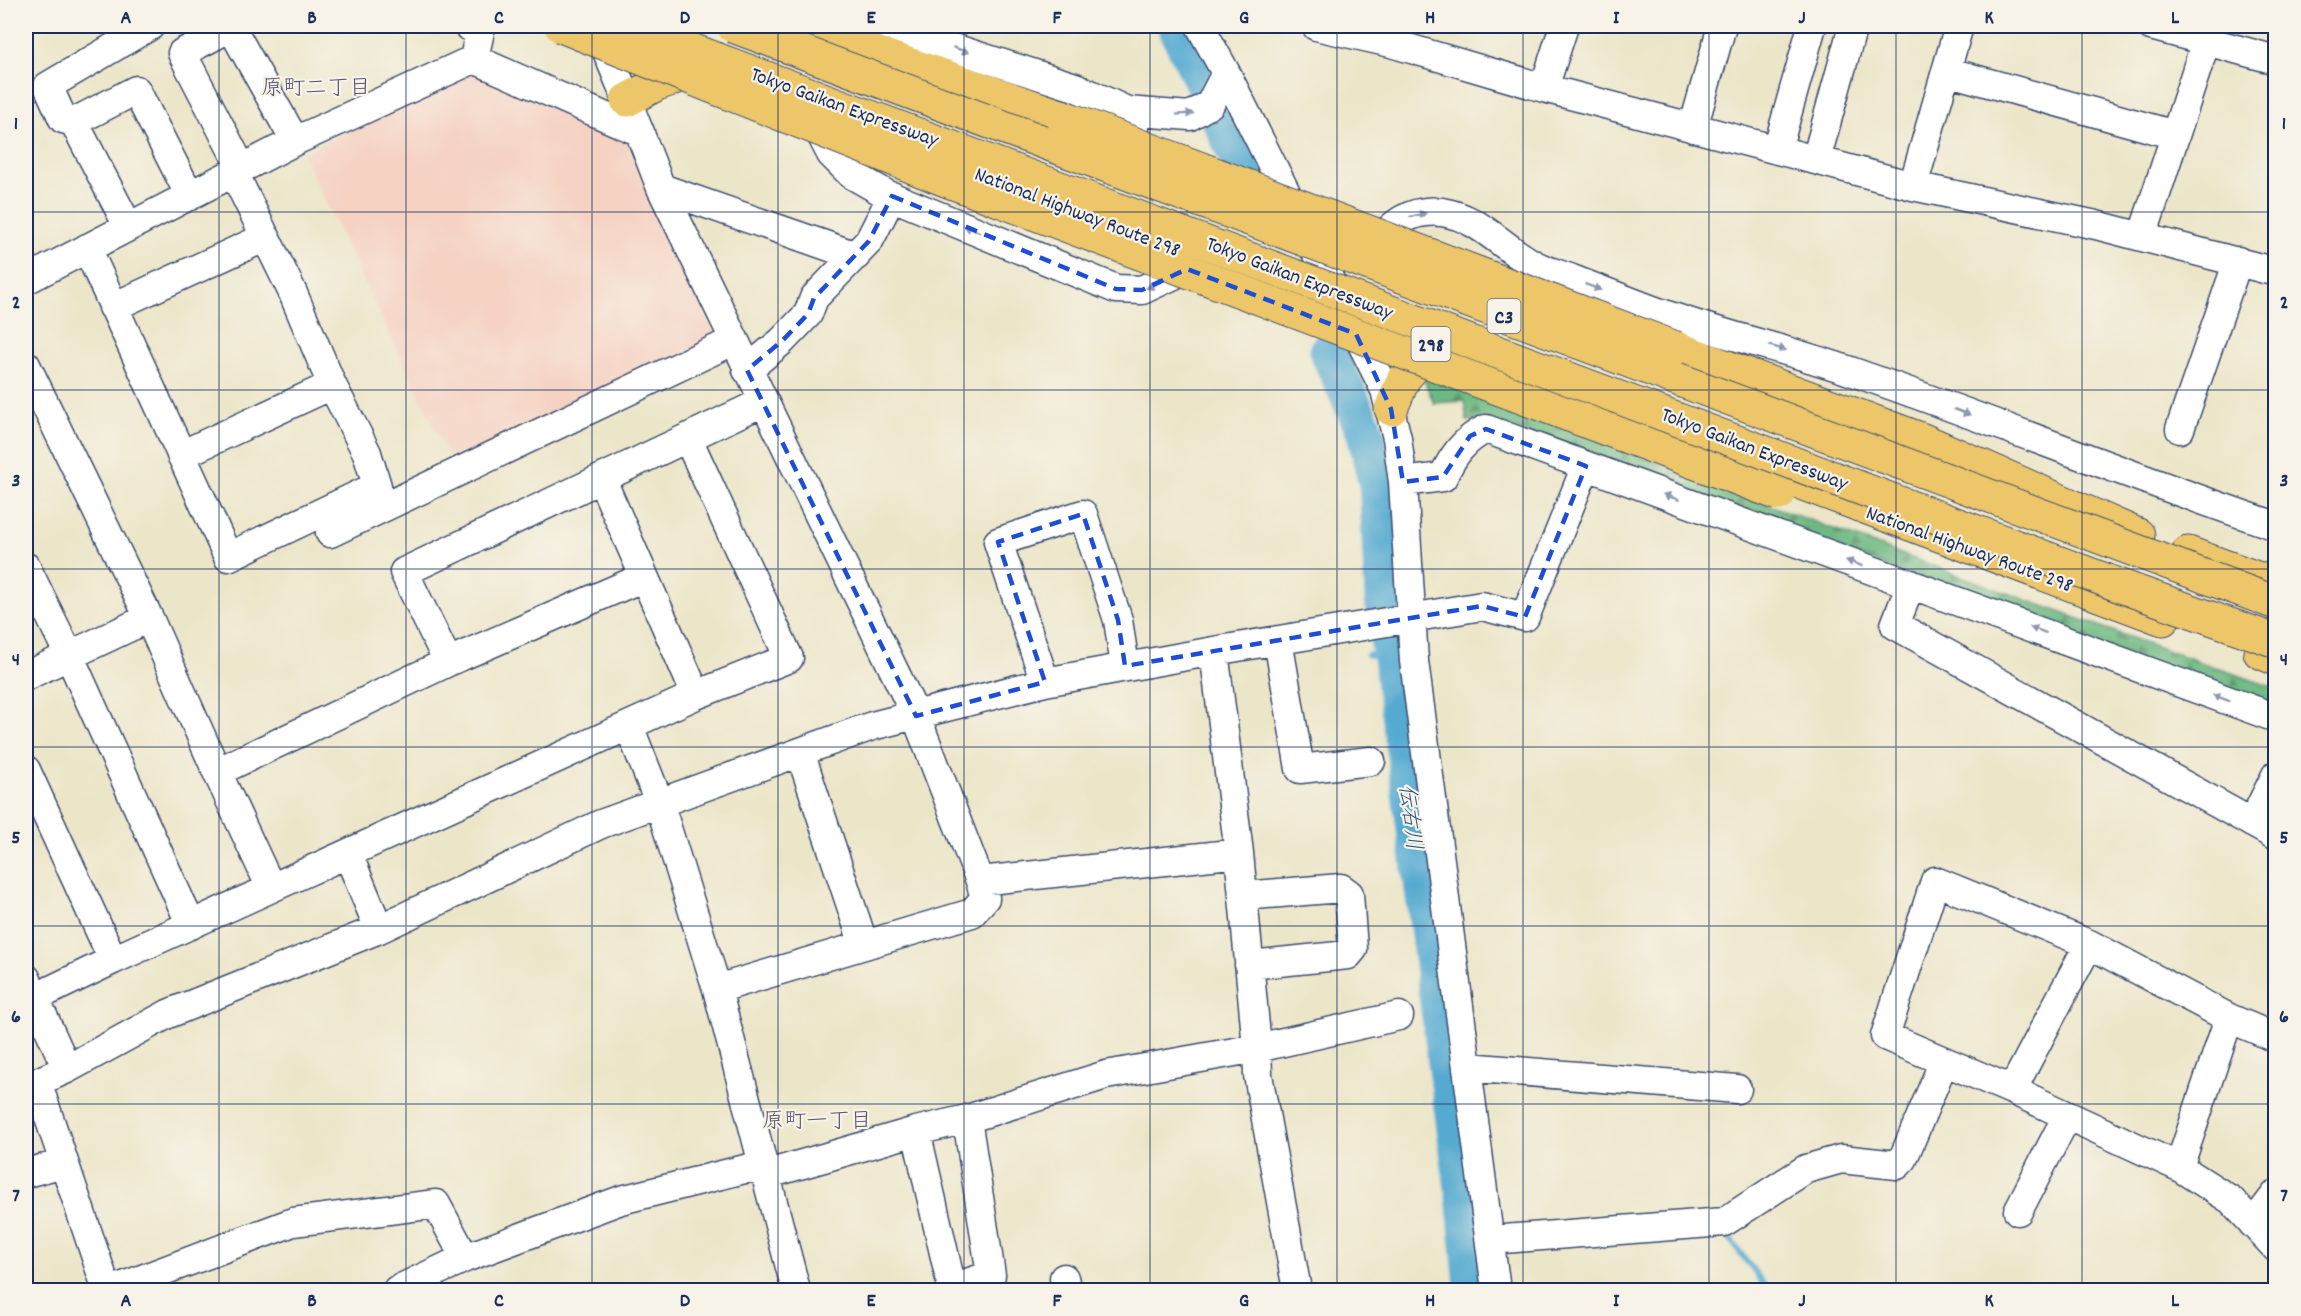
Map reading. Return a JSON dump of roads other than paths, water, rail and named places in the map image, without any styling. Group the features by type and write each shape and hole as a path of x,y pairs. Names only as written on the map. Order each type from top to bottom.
{"highway":[{"path":"561,26 943,179 1779,494 2109,600"},
{"name":"Tokyo Gaikan Expressway","path":"602,26 2115,584 2272,653"},
{"name":"National Highway Route 298","path":"602,26 689,64 2109,600 2272,653"},
{"name":"Tokyo Gaikan Expressway","path":"733,26 2276,603"},
{"path":"779,26 2276,585"},
{"path":"796,26 1061,116 1923,440 2138,535"},
{"path":"627,100 657,84 672,79 689,64"},
{"path":"1391,409 1404,378 1433,345"}],"street":[{"path":"150,26 48,86 63,119 74,122 135,90 190,196"},
{"path":"468,26 480,31 474,59"},
{"path":"602,26 627,100 661,188 916,716 985,898 972,913 717,989"},
{"path":"885,26 929,32 1075,87 1126,111 1190,116 1210,104 1226,73"},
{"path":"1200,26 1226,73 1385,390 1391,409 1402,482 1403,620 1414,661 1496,1290"},
{"path":"1323,26 1544,88 1913,186 2097,225 2276,272"},
{"path":"1544,88 1564,26"},
{"path":"1693,128 1722,26"},
{"path":"1777,150 1812,26"},
{"path":"1816,160 1853,26"},
{"path":"1913,186 1959,26"},
{"path":"2151,26 2207,33 2276,60"},
{"path":"87,248 228,557 377,486 367,453 332,385 238,171 182,52 231,27 295,141"},
{"path":"2142,237 2207,33"},
{"path":"26,280 295,141 474,59 640,132"},
{"path":"1946,71 2175,135"},
{"path":"807,108 831,154 852,174 892,196 1116,289 1142,290 1207,260"},
{"path":"1126,111 1145,164"},
{"path":"74,122 128,226"},
{"path":"661,188 856,256"},
{"path":"747,370 782,341 808,314 814,298 869,241 892,196"},
{"path":"1372,248 1389,227 1406,218 1422,213 1440,212 1460,216 1478,224 1535,265 1680,320 1856,373 2185,495 2276,526"},
{"path":"113,307 266,237"},
{"path":"2180,429 2238,261"},
{"path":"330,533 734,341"},
{"path":"26,365 149,618 271,888"},
{"path":"181,455 332,385"},
{"path":"448,662 404,572 763,402"},
{"path":"1402,482 1443,477 1450,461 1470,436 1486,429 2276,718"},
{"path":"67,1069 28,993 113,960 696,695 789,658 688,439"},
{"path":"107,1290 64,1162 31,1085 67,1069 168,1014 379,929 601,824 872,726 1045,682 1278,640 1482,606 1524,617 1586,466"},
{"path":"602,480 696,695"},
{"path":"1045,682 998,542 1083,514 1118,620 1125,666"},
{"path":"26,567 69,655 191,925"},
{"path":"217,772 448,662 644,577"},
{"path":"1911,584 1895,625 2264,829 2276,775"},
{"path":"26,676 149,618"},
{"path":"1278,640 1300,769 1371,761"},
{"path":"1214,651 1239,854 1258,1075 1297,1290"},
{"path":"629,726 659,802 717,989 796,1290"},
{"path":"800,752 864,945"},
{"path":"26,770 113,960"},
{"path":"348,854 379,929"},
{"path":"980,880 1239,854"},
{"path":"2276,1038 2229,1018 2089,944 1935,881 1885,1036 2012,1090 2179,1167 2231,1200 2276,1248"},
{"path":"1243,896 1341,888 1349,894 1353,949 1348,955 1249,964"},
{"path":"2012,1090 2089,944"},
{"path":"398,1290 425,1285 465,1258 621,1200 748,1168 775,1172 916,1131 967,1119 1106,1075 1257,1048 1399,1016"},
{"path":"2179,1167 2229,1018"},
{"path":"1490,1240 1724,1222 1806,1169 1841,1159 1897,1165 1903,1159 1944,1061"},
{"path":"1467,1067 1737,1089"},
{"path":"2018,1211 2067,1116"},
{"path":"916,1131 952,1288 991,1275 967,1119"},
{"path":"26,1173 64,1162"},
{"path":"2253,1224 2276,1194"},
{"path":"113,1290 293,1222 436,1204 465,1258"}],"waterway":[{"name":"伝右川","path":"1176,26 1206,88"},
{"name":"伝右川","path":"1218,114 1254,192"},
{"name":"伝右川","path":"1328,351 1365,431 1378,487 1384,607 1465,1200 1474,1290"},
{"path":"1368,655 1390,655"},
{"path":"1730,1239 1768,1290"}],"district":[{"name":"原町二丁目","path":"316,86"},
{"name":"原町一丁目","path":"817,1119"}]}
